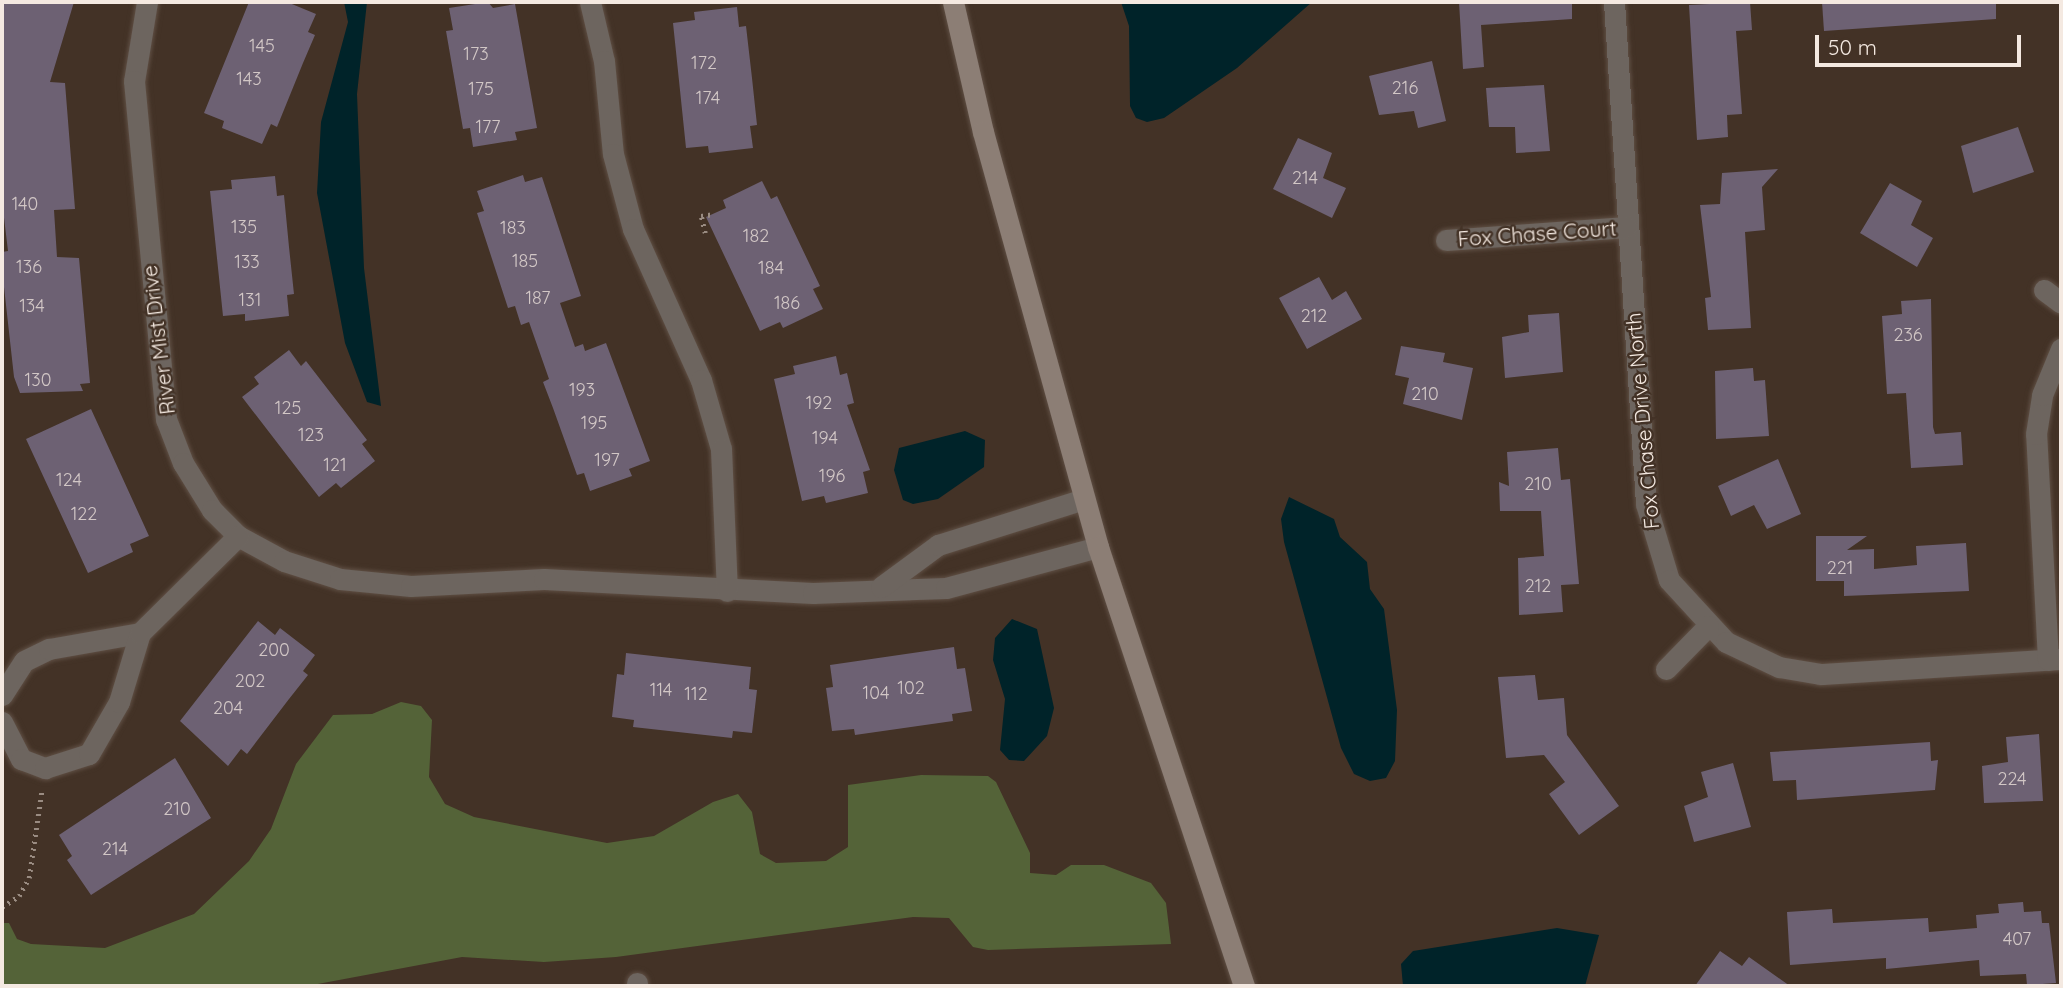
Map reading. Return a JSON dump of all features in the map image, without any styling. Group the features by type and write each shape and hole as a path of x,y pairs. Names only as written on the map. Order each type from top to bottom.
{"main road":[{"path":"953,2 1098,547 1244,986"}],"street":[{"name":"River Mist Drive","path":"147,2 134,81 166,419 183,463 212,510 238,536 284,561 340,579 411,586 544,579 727,591 813,593 881,587 946,588 1098,547"},
{"path":"590,2 604,61 613,154 634,229 701,380 721,449 727,591"},
{"name":"Fox Chase Drive North","path":"1614,2 1643,465 1654,543 1669,580 1708,626 1748,655 1821,674 2054,659"},
{"name":"Fox Chase Court","path":"1446,240 1627,226"},
{"path":"2044,290 2061,303"},
{"path":"2054,659 2036,434 2042,395 2061,349"},
{"path":"881,587 938,545 1084,499"},
{"path":"2,722 21,758 45,768 89,754 107,730 139,633 238,536"},
{"path":"1666,669 1708,626"},
{"path":"2,695 24,661 49,649 139,633"}],"path":[{"path":"705,233 701,216 713,214"},
{"path":"2,907 19,896 29,878 45,768"}],"green space":[{"path":"401,702 421,706 432,720 429,777 445,804 474,817 607,843 654,836 713,802 738,794 752,812 760,854 776,863 826,861 848,847 848,785 921,775 988,776 996,782 1030,853 1030,873 1056,875 1071,865 1104,865 1151,883 1166,903 1171,944 988,950 973,947 949,918 913,917 616,957 544,962 462,957 307,986 2,986 2,923 9,923 17,939 31,944 105,948 194,914 249,861 271,829 296,764 333,715 372,714"}],"water":[{"path":"344,2 367,2 357,94 364,268 381,406 367,402 345,343 317,193 321,122 348,22"},
{"path":"1121,2 1312,2 1237,68 1164,118 1147,122 1136,118 1130,106 1129,26"},
{"path":"965,431 985,440 984,467 938,499 913,504 903,500 894,470 899,448"},
{"path":"1289,497 1334,519 1340,537 1367,562 1370,589 1384,609 1397,710 1395,761 1386,778 1370,781 1354,774 1341,748 1284,542 1281,519"},
{"path":"1012,619 1037,629 1054,708 1047,736 1024,761 1009,760 1000,750 1005,699 993,660 995,638"},
{"path":"1557,928 1599,935 1585,986 1403,986 1401,964 1413,951"}],"building":[{"path":"2,2 74,2 50,82 65,83 75,209 54,210 57,257 79,258 90,383 80,384 83,391 20,393 14,377 2,269 2,252 8,251 2,201"},
{"path":"249,2 287,2 316,14 308,32 315,35 277,127 271,124 262,144 222,128 224,121 204,113"},
{"path":"488,2 493,8 515,4 537,128 515,132 517,140 473,147 470,128 463,129 446,31 453,30 449,8"},
{"path":"1459,2 1572,2 1572,19 1481,25 1484,67 1463,69"},
{"path":"1750,2 1752,30 1736,31 1742,114 1727,115 1728,137 1697,140 1689,5"},
{"path":"1822,2 1996,2 1996,19 1824,31"},
{"path":"737,7 739,27 746,26 752,78 757,125 750,126 753,148 709,153 708,146 686,148 673,23 695,20 694,12"},
{"path":"1432,61 1446,121 1418,128 1414,111 1379,115 1369,76"},
{"path":"1544,85 1550,151 1516,153 1515,127 1489,127 1486,88"},
{"path":"2018,127 2034,172 1973,193 1961,146"},
{"path":"1298,138 1332,153 1323,178 1346,188 1332,218 1273,189"},
{"path":"1778,169 1762,187 1765,230 1745,232 1751,328 1708,330 1705,298 1711,297 1700,205 1720,204 1722,173"},
{"path":"523,175 525,182 542,177 581,296 560,303 575,347 583,344 585,351 606,343 650,461 629,469 632,476 590,491 584,473 577,475 543,382 549,379 529,322 521,325 515,306 508,308 477,213 484,211 477,191"},
{"path":"275,176 277,196 284,195 294,294 287,295 289,316 245,321 245,314 223,316 210,191 232,189 231,180"},
{"path":"762,181 771,199 777,196 820,286 813,289 823,309 783,328 780,322 760,331 706,217 726,208 723,200"},
{"path":"1890,183 1922,201 1911,225 1933,238 1917,267 1860,233"},
{"path":"1319,277 1332,300 1346,291 1362,319 1307,349 1279,298"},
{"path":"1931,299 1933,427 1935,434 1961,432 1963,465 1911,468 1906,393 1887,394 1882,316 1902,314 1901,301"},
{"path":"1559,313 1563,372 1505,378 1502,337 1529,332 1528,315"},
{"path":"1401,346 1445,353 1443,362 1473,368 1462,420 1403,404 1409,378 1395,375"},
{"path":"289,350 301,366 306,361 367,440 362,444 375,461 341,488 336,483 319,497 242,397 259,384 254,377"},
{"path":"836,356 840,375 847,373 854,403 847,405 870,470 863,472 868,493 826,503 824,496 802,501 774,379 795,374 793,366"},
{"path":"1753,368 1754,381 1765,380 1769,436 1716,439 1715,371"},
{"path":"91,409 149,536 130,544 133,552 88,573 26,439"},
{"path":"1558,448 1561,480 1570,479 1579,584 1561,585 1563,612 1519,615 1518,558 1544,556 1541,511 1500,511 1499,482 1509,486 1507,452"},
{"path":"1778,459 1801,514 1767,529 1754,505 1731,516 1718,486"},
{"path":"1816,536 1867,536 1847,550 1874,549 1874,569 1917,565 1916,546 1966,543 1969,591 1844,596 1844,581 1816,581"},
{"path":"258,621 275,635 280,628 315,655 303,671 308,675 247,754 241,749 228,766 180,721"},
{"path":"954,647 957,669 965,668 972,711 952,714 953,721 855,735 854,729 832,731 826,688 833,687 830,665"},
{"path":"626,653 751,667 749,689 757,690 752,733 733,731 732,738 633,727 634,720 612,717 617,674 624,675"},
{"path":"1535,675 1538,700 1564,698 1567,735 1619,806 1579,835 1549,794 1565,782 1544,755 1506,758 1498,677"},
{"path":"2039,734 2043,801 1984,803 1982,766 2008,762 2006,737"},
{"path":"1930,742 1931,761 1938,760 1935,790 1797,800 1796,780 1773,781 1770,752"},
{"path":"175,758 211,818 91,895 67,860 72,856 59,835"},
{"path":"1733,763 1751,827 1694,842 1684,806 1708,797 1701,772"},
{"path":"2023,902 2024,912 2041,911 2042,923 2049,923 2056,983 2027,985 2026,974 1980,976 1979,960 1886,969 1886,958 1790,965 1787,912 1832,909 1833,923 1928,918 1929,932 1977,928 1976,915 1999,913 1998,904"},
{"path":"1720,951 1742,966 1749,957 1790,986 1695,986"}]}
